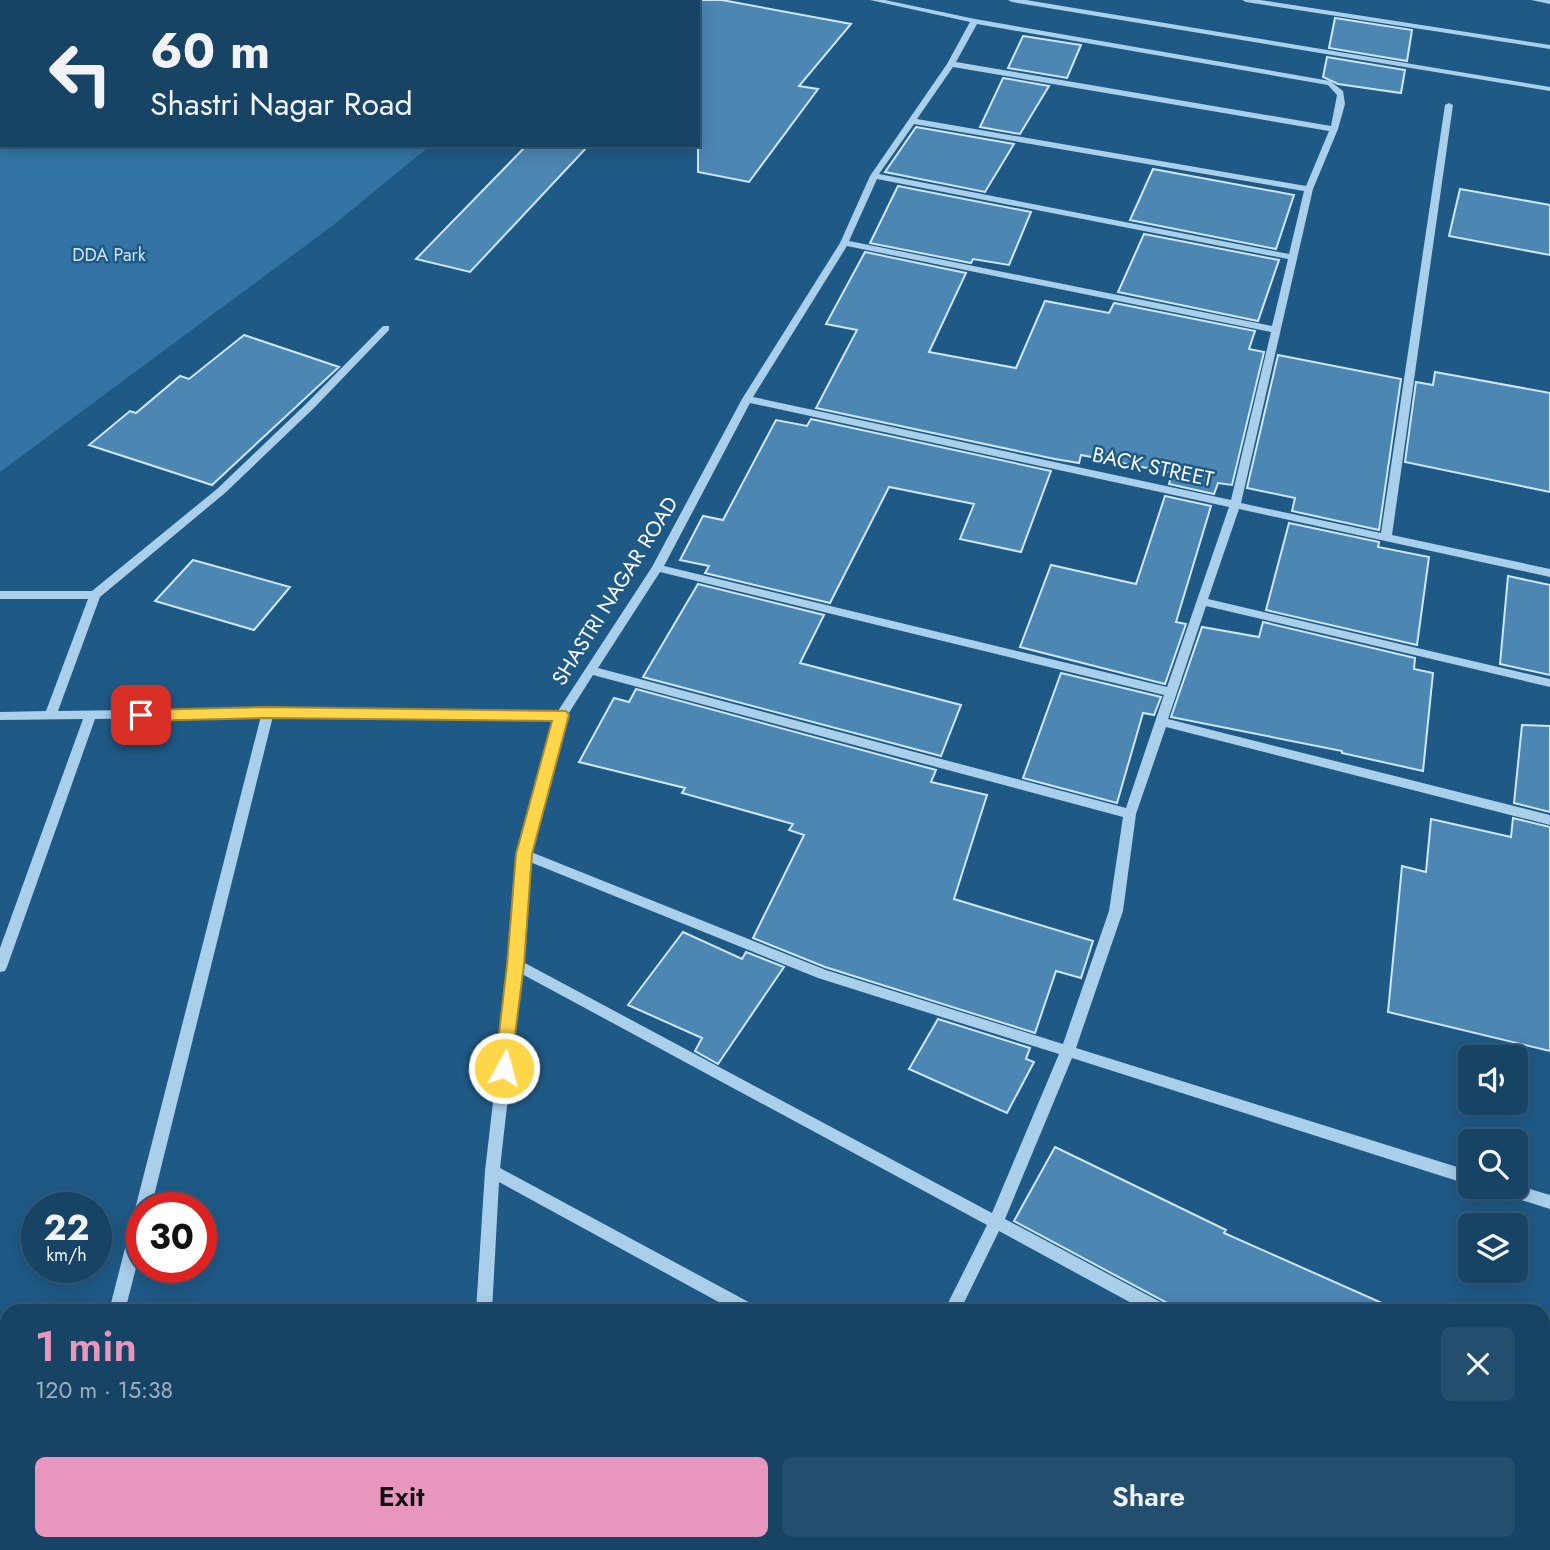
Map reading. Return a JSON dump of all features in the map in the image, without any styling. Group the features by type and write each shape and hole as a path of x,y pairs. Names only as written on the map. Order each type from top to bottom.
{"street":[{"path":"874,0 975,21 1330,83 1338,89 1341,96 1334,129 1309,189 1291,257 1277,330 1235,504 1130,814 1116,911 1067,1053 996,1222 955,1304"},
{"path":"1012,0 1550,89"},
{"path":"1246,0 1550,47"},
{"path":"1535,0 1550,2"},
{"name":"SHASTRI NAGAR ROAD","path":"0,716 90,717 268,712 561,715 657,568 747,400 844,243 874,176 951,64 975,21"},
{"path":"951,64 1334,129"},
{"path":"1386,537 1449,105"},
{"path":"912,121 1309,189"},
{"path":"874,176 1291,257"},
{"path":"844,243 1277,330"},
{"path":"50,716 95,595 221,491 386,328"},
{"name":"BACK STREET","path":"747,400 1550,573"},
{"path":"657,568 1170,692"},
{"path":"0,594 95,595"},
{"path":"1201,600 1550,682"},
{"path":"590,670 1130,814"},
{"path":"147,1192 268,712"},
{"path":"484,1304 492,1171 516,965 524,854 561,715"},
{"path":"0,967 90,717"},
{"path":"1160,721 1550,820"},
{"path":"524,854 823,974 1458,1174"},
{"path":"516,965 1148,1304"},
{"path":"492,1171 737,1304"},
{"path":"1528,1195 1550,1202"},
{"path":"119,1304 126,1275"}],"green space":[{"name":"DDA Park","path":"0,147 429,147 332,226 0,472"}],"building":[{"path":"700,0 722,0 851,24 799,86 818,89 749,182 698,172"},
{"path":"1335,18 1412,30 1407,61 1329,48"},
{"path":"1023,36 1081,45 1067,78 1008,68"},
{"path":"1327,57 1405,70 1401,93 1338,84 1323,77"},
{"path":"1003,78 1049,86 1020,134 980,127"},
{"path":"916,127 1014,144 985,192 885,172"},
{"path":"525,147 587,147 470,272 416,259"},
{"path":"1153,169 1294,195 1276,249 1130,220"},
{"path":"898,186 1031,212 1009,265 973,259 971,263 870,243"},
{"path":"1460,189 1550,205 1550,255 1449,236"},
{"path":"1144,234 1279,260 1258,321 1118,292"},
{"path":"865,252 966,273 929,352 1016,368 1045,301 1109,313 1114,303 1255,331 1249,349 1264,352 1232,485 1218,483 1214,494 1169,484 1172,473 1081,455 1079,463 1055,459 816,408 857,330 826,324"},
{"path":"244,335 339,367 212,485 89,445 130,411 136,413 180,376 189,379"},
{"path":"1278,355 1401,379 1379,530 1292,511 1295,498 1247,488"},
{"path":"1435,372 1550,393 1550,492 1405,462 1416,382 1433,385"},
{"path":"811,419 1051,471 1021,552 960,539 974,504 889,487 830,603 705,573 709,566 680,560 703,516 723,520 776,420 807,426"},
{"path":"1165,496 1211,506 1176,622 1186,624 1165,684 1020,647 1051,565 1136,584"},
{"path":"1289,523 1379,542 1378,547 1429,557 1417,645 1266,610"},
{"path":"193,560 290,587 254,630 155,601"},
{"path":"1508,576 1550,585 1550,675 1500,664"},
{"path":"698,584 824,615 800,663 961,705 941,756 643,677"},
{"path":"1263,622 1415,658 1414,669 1433,673 1423,771 1342,751 1171,717 1202,627 1259,637"},
{"path":"1061,673 1161,697 1154,715 1143,713 1117,803 1023,778"},
{"path":"636,689 936,770 931,782 987,795 954,899 1093,941 1081,978 1056,971 1035,1033 825,967 753,938 804,835 789,830 793,824 682,793 685,788 579,762 614,698 629,702"},
{"path":"1522,725 1550,726 1550,812 1514,803"},
{"path":"1513,818 1550,827 1550,1051 1388,1012 1402,866 1426,872 1431,819 1511,837"},
{"path":"683,932 742,959 746,952 784,967 718,1064 695,1051 702,1038 628,1005"},
{"path":"938,1019 1030,1048 1026,1059 1034,1062 1007,1113 909,1069"},
{"path":"1055,1147 1226,1230 1224,1233 1384,1304 1169,1304 1014,1221"}],"route":[{"path":"141,715 268,712 561,715 524,854 516,965 504,1068"}]}
